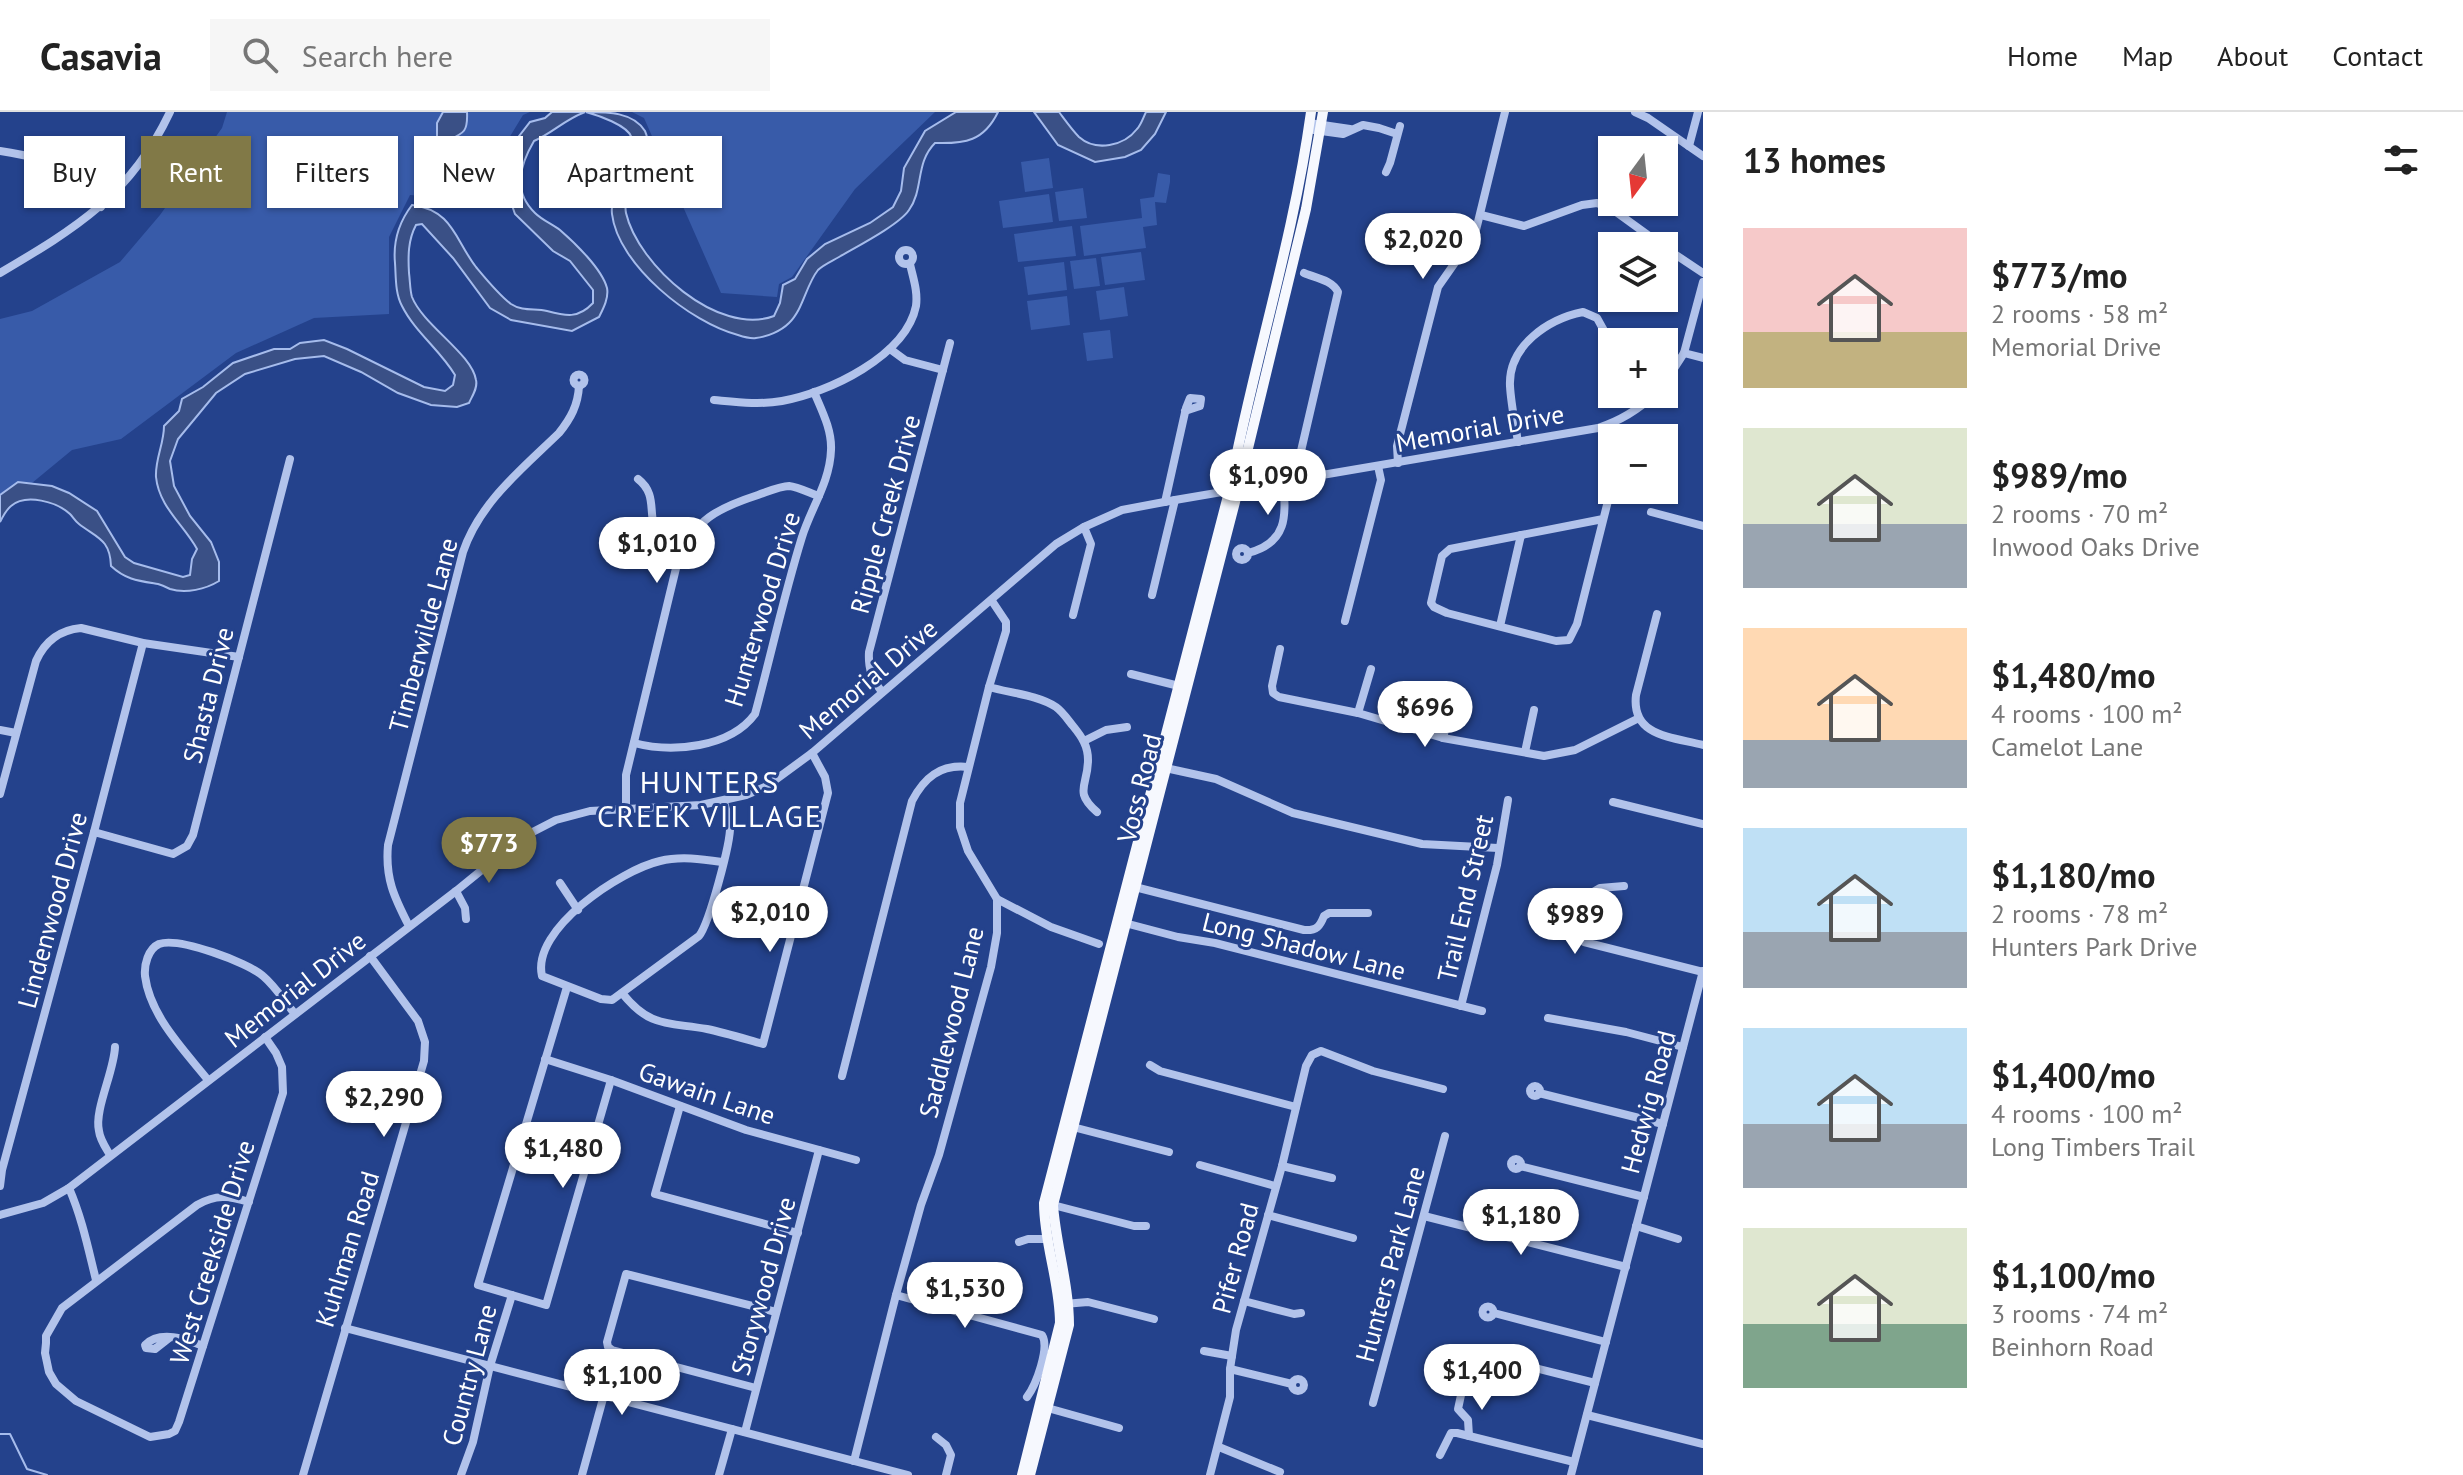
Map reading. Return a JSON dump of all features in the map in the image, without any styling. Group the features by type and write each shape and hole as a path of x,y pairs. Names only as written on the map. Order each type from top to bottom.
{"main road":[{"name":"Voss Road","path":"1022,1475 1066,1343 1069,1325 1046,1239 1044,1203 1052,1190 1183,687 1233,491 1237,445 1279,300 1290,237 1306,180 1314,124 1323,112"},
{"name":"Voss Road","path":"1052,1190 1064,1304"},
{"name":"Voss Road","path":"1030,1475 1043,1407"}],"street":[{"path":"125,180 145,157 170,112"},
{"path":"1398,463 1397,446 1438,287 1475,234 1505,112"},
{"path":"1635,112 1703,156"},
{"path":"1689,146 1698,112"},
{"path":"1314,124 1351,130 1363,125 1398,130 1386,172"},
{"path":"0,151 24,156"},
{"path":"1481,215 1524,226 1582,205 1597,203 1612,209 1644,232"},
{"path":"0,273 100,208"},
{"path":"1678,256 1703,273"},
{"path":"714,400 747,403 781,401 814,392 855,373 890,349 902,338 916,305 916,288 910,264"},
{"path":"1304,273 1335,286 1338,292 1301,451 1304,478"},
{"path":"1678,362 1684,353 1700,302 1703,282"},
{"path":"1518,442 1510,383 1515,362 1525,343 1540,330 1583,312 1597,318 1603,328"},
{"name":"Ripple Creek Drive","path":"882,692 870,674 869,652 950,343"},
{"path":"890,349 905,360 943,370"},
{"path":"1684,353 1703,358"},
{"name":"Timberwilde Lane","path":"409,926 389,882 386,864 388,845 463,555 470,533 488,503 569,421 579,397 579,386"},
{"name":"Hunterwood Drive","path":"634,743 664,748 717,741 740,730 755,714 803,534 829,464 829,427 814,392"},
{"name":"Memorial Drive","path":"1613,424 1637,408"},
{"path":"1165,502 1185,411"},
{"name":"Memorial Drive","path":"0,1214 43,1203 69,1188 521,838 556,820 590,811 724,802 767,786 812,753 992,601 1044,553 1084,527 1122,510 1598,427"},
{"name":"Shasta Drive","path":"94,832 173,854 187,846 193,835 290,459"},
{"path":"1345,621 1381,480 1378,466"},
{"path":"638,479 650,492 659,533 683,546"},
{"path":"1248,553 1266,546 1280,533 1286,506 1283,482"},
{"path":"626,808 626,775 683,546 705,519 737,502 786,486 819,496"},
{"path":"1152,595 1175,500"},
{"path":"1603,519 1450,549 1442,556 1431,597 1434,607 1556,641 1569,640 1577,624 1607,504"},
{"path":"1651,512 1703,526"},
{"path":"1073,615 1091,544 1084,527"},
{"path":"1500,626 1521,535"},
{"name":"Saddlewood Lane","path":"854,1461 896,1295 991,967 997,933 997,899 968,851 960,827 960,803 968,767 1006,631 1006,622 992,601"},
{"path":"1657,614 1636,695 1634,708 1637,719 1656,733 1703,745"},
{"path":"0,794 36,661 46,643 56,636 81,628 143,643 239,657"},
{"name":"Lindenwood Drive","path":"0,1186 143,643"},
{"path":"1280,649 1272,686 1273,693 1279,697 1358,713 1443,738 1544,756 1575,750 1637,719"},
{"path":"1358,713 1371,669"},
{"path":"1131,674 1183,687"},
{"path":"989,687 1054,706 1061,711 1084,741 1088,763 1082,794 1097,812"},
{"path":"1443,738 1455,690"},
{"path":"1525,752 1534,710"},
{"path":"1084,741 1106,730 1127,727"},
{"path":"0,730 16,733"},
{"path":"622,993 646,1017 663,1023 709,1029 763,1044 828,793 825,777 812,753"},
{"path":"842,1076 912,801 921,783 935,772 958,766 968,767"},
{"path":"1161,767 1216,779 1293,813 1422,844 1498,848"},
{"name":"Trail End Street","path":"1461,1006 1497,865 1508,800"},
{"path":"722,862 686,858 663,860 637,868 606,887 555,931 548,941 542,976 606,1001 612,1000 699,936 703,931 722,862 729,834 730,824 724,802"},
{"path":"1613,802 1703,824"},
{"path":"560,883 578,910"},
{"path":"1131,886 1304,930 1316,929 1329,913 1368,913"},
{"path":"1624,886 1600,888 1588,895 1577,929 1579,938 1584,942 1703,972"},
{"path":"456,891 465,908 466,919"},
{"path":"997,899 1051,927 1099,944"},
{"name":"Long Shadow Lane","path":"1122,922 1482,1011"},
{"path":"208,1080 170,1032 150,995 145,963 152,949 162,943 178,944 244,963 264,976 295,1014"},
{"name":"Kuhlman Road","path":"303,1475 425,1053 424,1035 418,1021 370,956"},
{"name":"Hedwig Road","path":"1571,1475 1683,1047 1698,1010 1703,972"},
{"name":"Country Lane","path":"461,1475 473,1442 490,1366 512,1295 478,1285 567,987"},
{"path":"1548,1018 1626,1032 1683,1047"},
{"name":"West Creekside Drive","path":"96,1280 62,1308 46,1336 47,1363 56,1384 66,1394 150,1437 175,1431 283,1093 282,1067 265,1037"},
{"path":"110,1155 100,1137 98,1123 115,1059 115,1047"},
{"name":"Pifer Road","path":"1210,1475 1230,1397 1230,1369 1244,1301 1306,1066 1312,1055 1321,1051 1373,1071 1443,1089"},
{"name":"Gawain Lane","path":"545,1059 746,1130 856,1160"},
{"path":"1150,1065 1160,1071 1296,1107"},
{"path":"512,1295 546,1305 611,1080"},
{"path":"1539,1093 1663,1124"},
{"path":"680,1106 655,1194 798,1233"},
{"path":"1068,1126 1169,1152"},
{"name":"Hunters Park Lane","path":"1373,1403 1445,1136"},
{"name":"Storywood Drive","path":"745,1432 819,1150"},
{"path":"1200,1165 1275,1186"},
{"path":"1282,1166 1332,1178"},
{"path":"1520,1166 1644,1197"},
{"path":"69,1188 78,1208 96,1280 206,1200 229,1196 249,1202"},
{"path":"1053,1205 1134,1226 1146,1226"},
{"path":"1268,1215 1353,1238"},
{"path":"1424,1216 1626,1267"},
{"path":"1636,1226 1678,1239"},
{"path":"1019,1242 1046,1239"},
{"path":"756,1388 612,1350 607,1342 626,1274 776,1312"},
{"path":"896,1295 1042,1335 1046,1340 1045,1348 1027,1397"},
{"path":"1244,1301 1294,1314 1301,1313"},
{"path":"1064,1304 1088,1302 1154,1319"},
{"path":"1494,1313 1606,1342"},
{"path":"345,1328 908,1475"},
{"path":"169,1338 188,1340 203,1346"},
{"path":"1204,1351 1232,1356"},
{"path":"1515,1363 1595,1383"},
{"path":"1230,1369 1292,1384"},
{"path":"1463,1386 1458,1409 1468,1420 1469,1436"},
{"path":"582,1475 604,1395"},
{"path":"1043,1407 1119,1428"},
{"path":"1587,1415 1703,1444"},
{"path":"719,1475 732,1429"},
{"path":"1440,1455 1451,1433 1574,1462"},
{"path":"936,1437 946,1445 951,1455 946,1475"},
{"path":"1219,1447 1280,1472"}],"shaded area":[{"path":"227,112 530,112 523,115 510,136 414,136 414,195 410,195 389,237 389,314 314,318 236,353 121,439 72,450 32,483 18,482 0,495 0,319 32,311 120,262 165,208 251,208 251,136 216,136"},
{"path":"443,112 467,112 467,124 457,136 437,136 437,123"},
{"path":"552,112 585,112 539,136 523,166 523,136 519,136 530,122 545,118"},
{"path":"586,112 627,117 640,125 646,136 631,136 619,125"},
{"path":"632,112 935,112 855,189 792,277 779,284 777,297 721,293 684,208 722,208 722,136 652,136 644,118"},
{"path":"956,112 998,112 993,122 972,139 935,143 922,167 914,202 904,216 820,268 789,323 765,336 742,336 719,328 679,305 642,272 628,253 617,233 612,208 626,208 634,233 646,254 663,274 706,306 729,316 752,320 774,316 783,285 795,279 807,259 825,244 870,223 893,207 901,191 904,168 925,131"},
{"path":"1034,112 1059,112 1079,137 1101,146 1125,140 1140,126 1146,112 1166,112 1155,134 1141,150 1125,157 1095,162 1058,145"},
{"path":"1049,158 1053,188 1025,192 1021,162"},
{"path":"1158,173 1170,175 1170,182 1166,203 1155,202 1157,225 1143,227 1146,248 1084,256 1080,226 1142,218 1140,199 1154,197"},
{"path":"1083,188 1087,218 1059,221 1055,192"},
{"path":"1049,194 1053,222 1003,228 999,201"},
{"path":"523,196 535,213 566,235 587,257 607,288 599,317 572,331 511,320 490,308 453,258 422,224 416,225 409,254 412,297 426,318 473,370 476,386 469,403 457,407 431,405 398,393 324,356 295,359 245,374 216,393 178,439 170,461 174,486 190,516 211,542 219,562 219,581 189,591 170,589 122,574 111,566 108,550 101,540 70,514 50,503 33,500 17,502 0,522 0,495 18,482 52,486 97,511 125,557 134,563 183,577 190,575 197,549 167,507 156,477 164,426 179,411 182,399 233,363 274,349 290,349 300,343 324,340 424,387 445,391 453,385 455,375 402,306 396,285 396,240 400,225 412,205 414,208 426,208 445,220 476,267 511,304 566,315 577,314 593,303 593,290 570,261 553,251 515,214 513,208 523,208"},
{"path":"1072,226 1076,256 1018,262 1014,234"},
{"path":"1141,252 1145,280 1105,285 1101,257"},
{"path":"1096,258 1100,286 1074,289 1070,261"},
{"path":"1064,262 1067,290 1028,295 1024,267"},
{"path":"1124,287 1128,316 1100,320 1096,291"},
{"path":"1067,296 1070,325 1031,330 1027,301"},
{"path":"1110,330 1113,358 1087,361 1083,333"}],"waterway":[{"path":"0,1434 10,1434 27,1469 47,1475"}],"district":[{"name":"HUNTERS CREEK VILLAGE","path":"710,798"}]}
